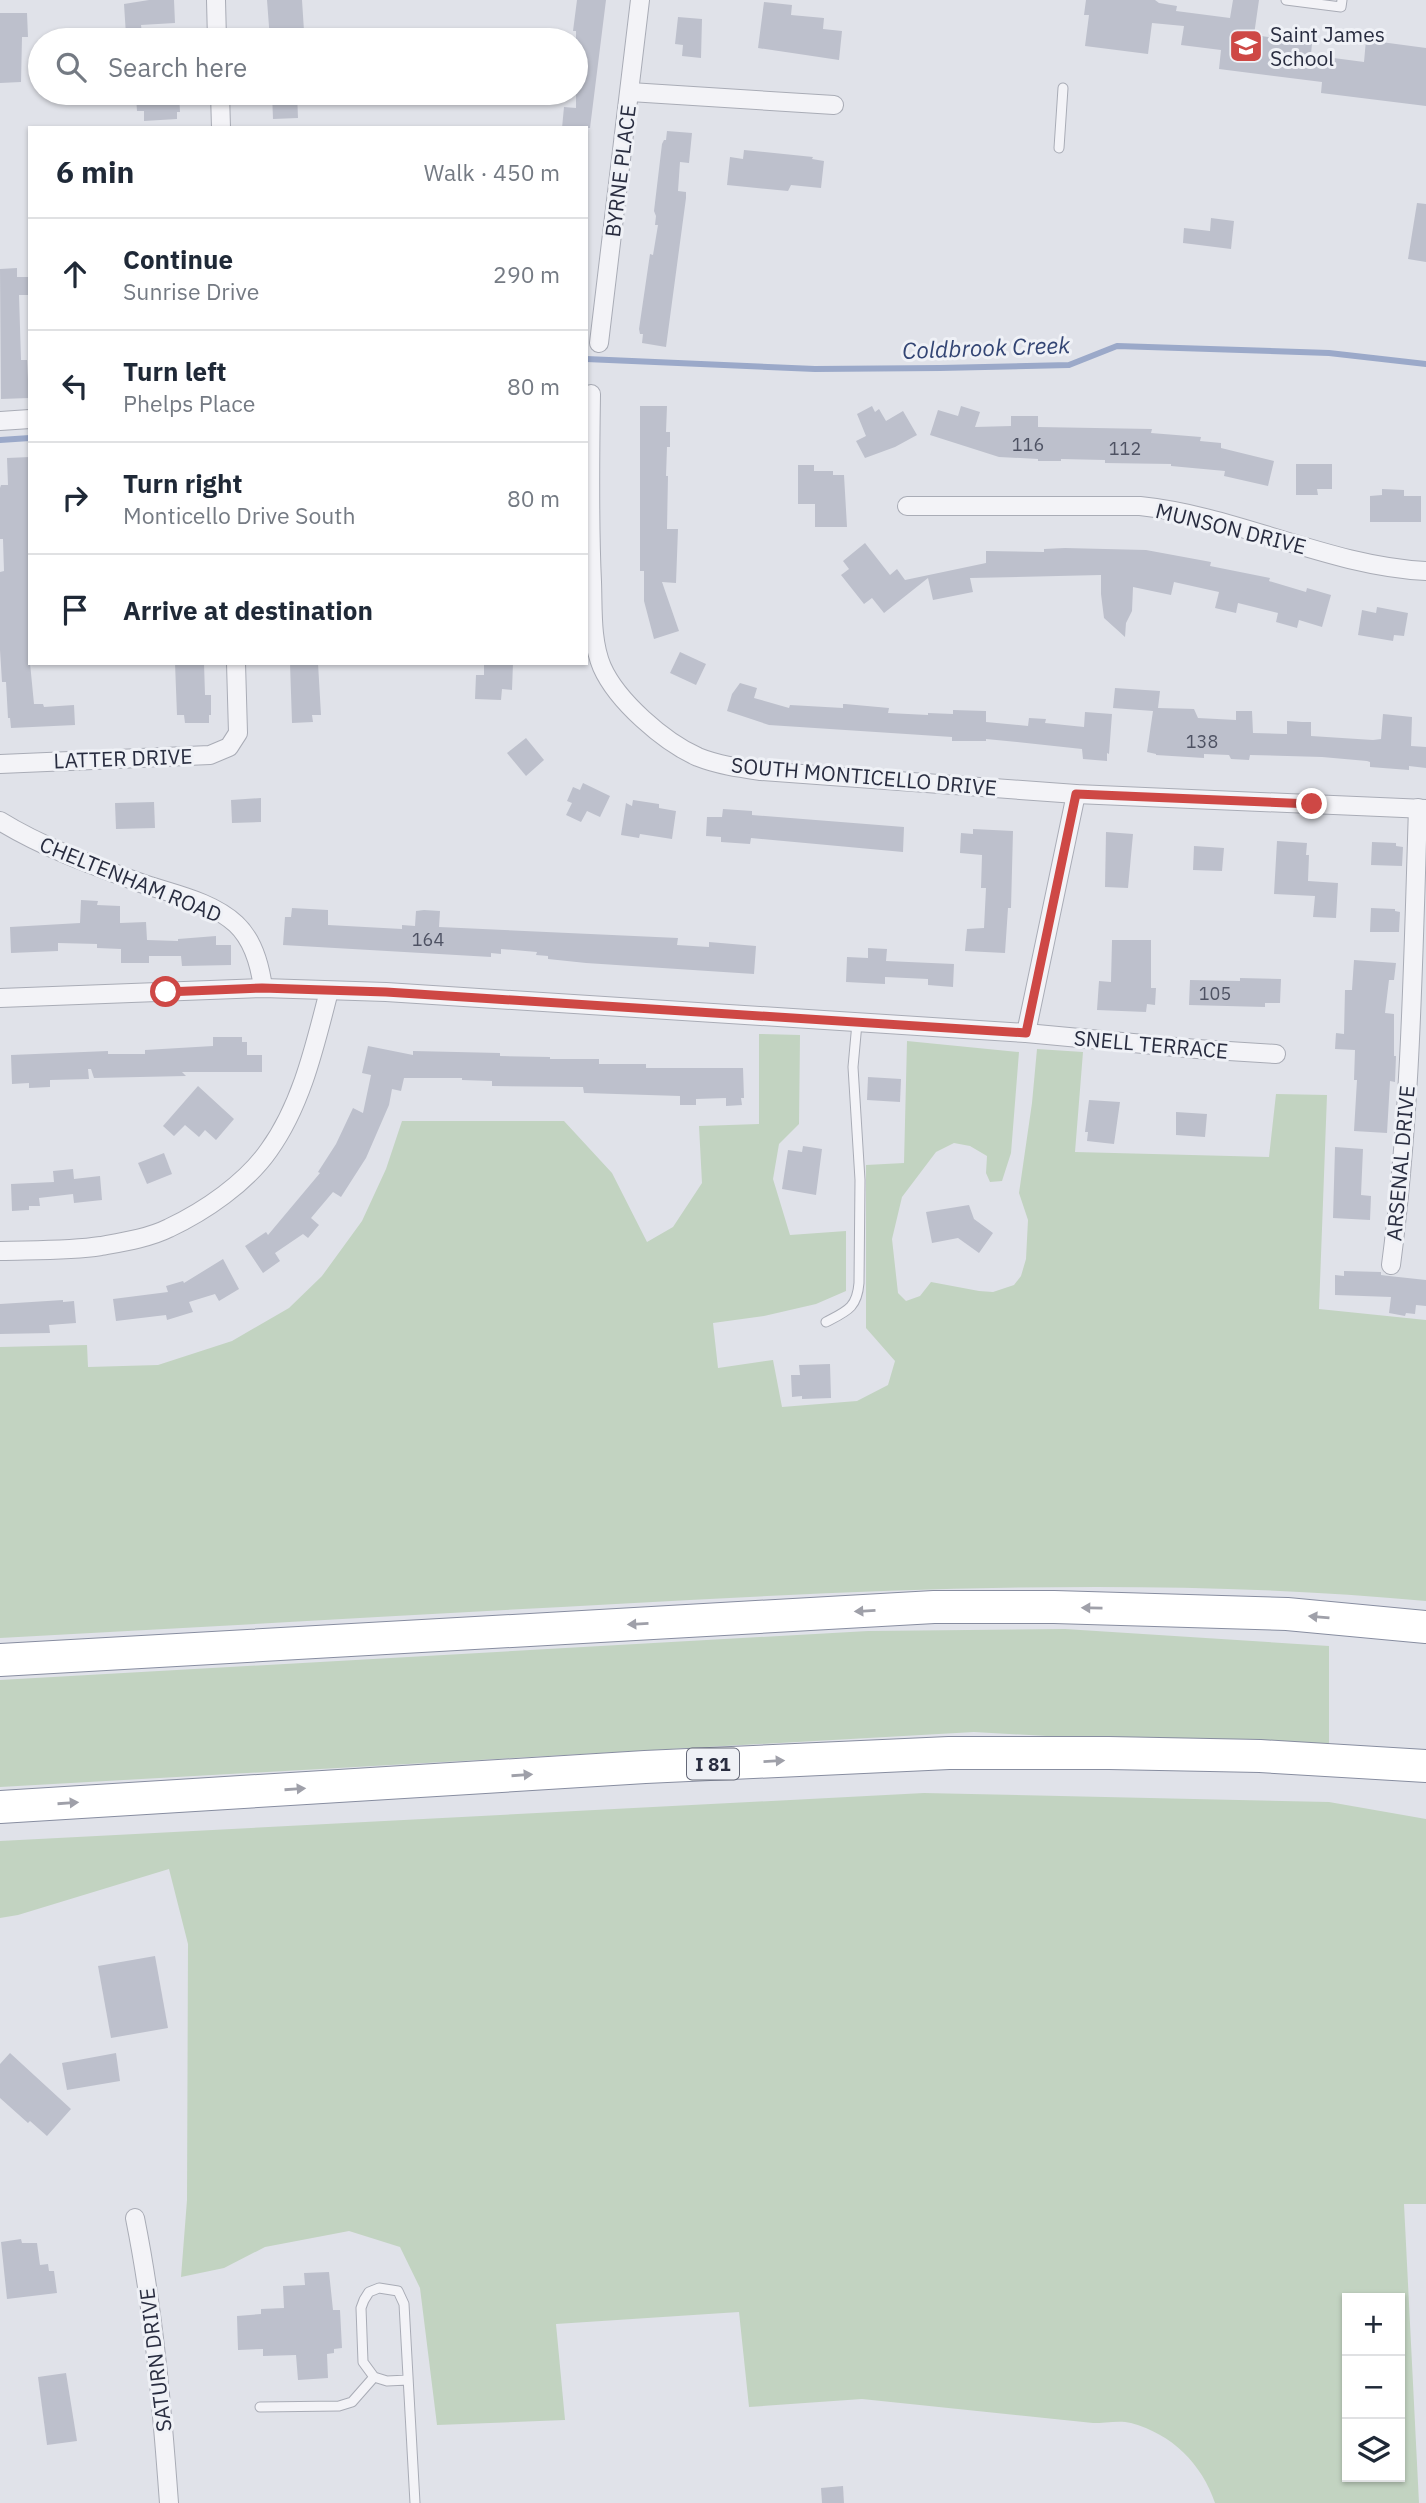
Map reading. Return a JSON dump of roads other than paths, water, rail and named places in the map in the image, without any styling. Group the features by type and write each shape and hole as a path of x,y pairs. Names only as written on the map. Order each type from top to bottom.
{"highway":[{"path":"0,1660 934,1607 1054,1607 1287,1614 1426,1627"},
{"name":"I 81","path":"0,1807 645,1767 949,1754 1260,1756 1426,1766"}],"street":[{"path":"216,0 217,28"},
{"name":"BYRNE PLACE","path":"599,343 640,0"},
{"path":"630,92 834,105"},
{"path":"220,105 221,126"},
{"name":"SOUTH MONTICELLO DRIVE","path":"591,394 590,547 594,634 602,666 616,690 639,714 673,743 699,757 733,767 761,771 1076,794 1422,809"},
{"path":"0,421 28,419"},
{"name":"MUNSON DRIVE","path":"907,506 1140,506 1170,509 1395,569 1426,571"},
{"name":"LATTER DRIVE","path":"0,764 210,755 229,747 238,733 236,665"},
{"path":"1026,1033 1076,794"},
{"name":"ARSENAL DRIVE","path":"1391,1265 1402,1184 1422,809"},
{"name":"CHELTENHAM ROAD","path":"0,821 22,834 136,881 216,909 238,926 251,943 261,972 262,988"},
{"name":"SNELL TERRACE","path":"0,998 262,988 386,992 1026,1033 1276,1054"},
{"path":"0,1251 98,1246 127,1241 167,1229 224,1195 268,1152 284,1126 311,1062 329,991"},
{"name":"SATURN DRIVE","path":"135,2218 143,2258 162,2411 169,2503"}],"lane":[{"path":"1286,0 1341,7 1342,0"},
{"path":"1059,148 1063,88"},
{"path":"826,1322 853,1306 858,1297 860,1180 853,1067 857,1023"},
{"path":"408,2380 387,2381 374,2377 363,2362 361,2308 369,2292 379,2288 398,2291 404,2304 415,2503"},
{"path":"260,2407 339,2406 352,2402 374,2377"}],"waterway":[{"name":"Coldbrook Creek","path":"588,359 815,369 1069,365 1117,346 1329,353 1426,364"},
{"name":"Coldbrook Creek","path":"0,440 28,438"}],"place":[{"name":"Saint James School","path":"1246,46"}]}
